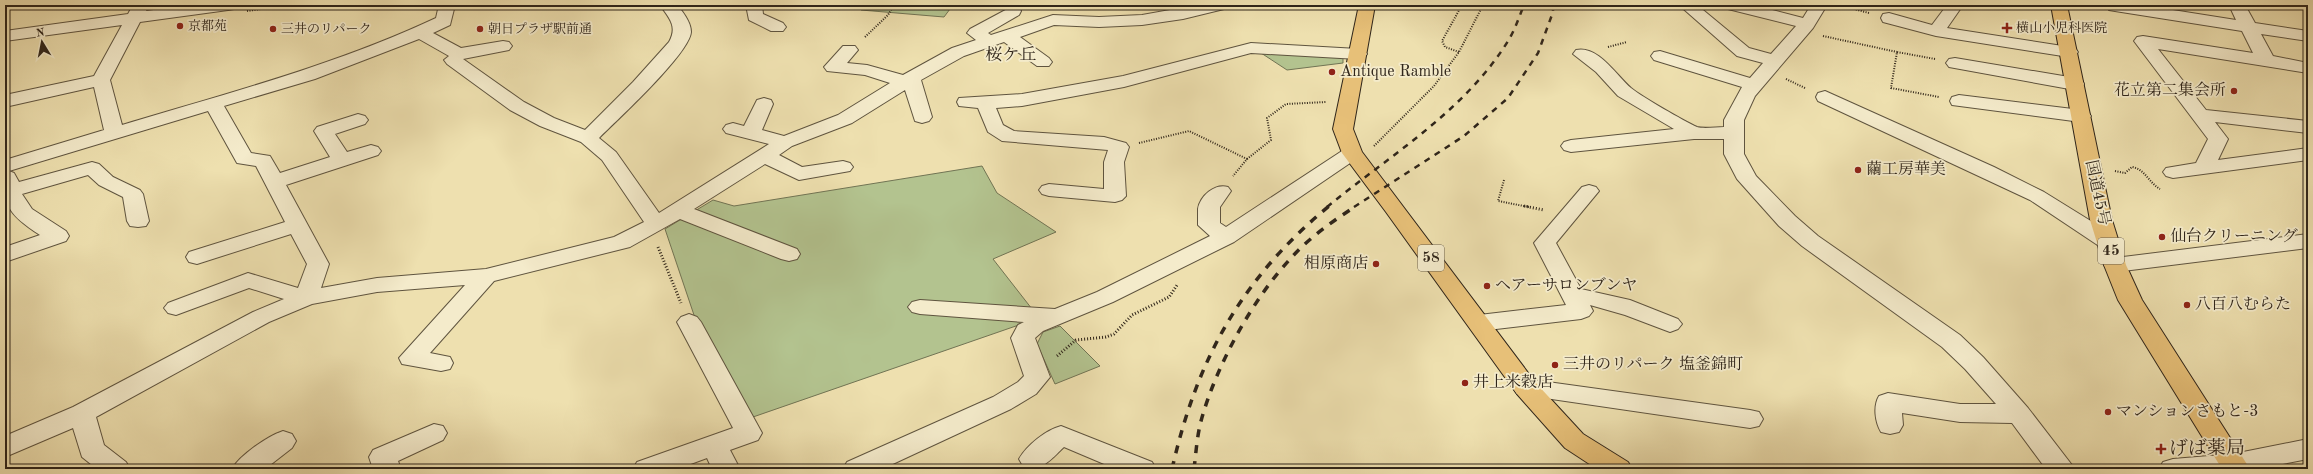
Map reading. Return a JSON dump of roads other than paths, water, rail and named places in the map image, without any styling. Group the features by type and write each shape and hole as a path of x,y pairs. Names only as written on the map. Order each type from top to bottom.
{"main road":[{"name":"58","path":"1368,5 1343,129 1354,157 1394,207 1526,388 1574,442 1618,469"},
{"name":"国道45号","path":"2059,5 2107,241 2115,265 2130,300 2234,466"}],"street":[{"path":"5,36 138,12 228,5"},
{"path":"5,255 58,236 27,218 10,191 5,166 309,75 420,33 444,21 447,5"},
{"path":"588,138 672,53 682,34 679,17 668,5"},
{"path":"754,5 756,16 777,27"},
{"path":"5,447 82,413 261,317 306,298 377,285 486,276 622,242 653,226 785,142 845,119 908,80 958,52 1053,20 1099,22 1142,20 1183,14 1218,5"},
{"path":"1731,5 1814,30"},
{"path":"1819,5 1814,30 1777,69 1754,85 1746,94 1734,120 1734,154 1747,179 1786,221 1810,241 1950,341 1974,363 2019,414 2061,469"},
{"path":"1936,31 1955,5"},
{"path":"2237,5 2266,60"},
{"path":"1687,6 1743,52 1777,69"},
{"path":"2115,6 2308,36"},
{"path":"1013,11 976,33 999,39 1043,62"},
{"path":"115,133 101,80 138,12"},
{"path":"1889,18 1936,31 2069,52"},
{"path":"420,33 459,54 503,46"},
{"path":"2204,168 2218,139 2143,41 2308,68"},
{"path":"854,46 833,67 867,70 908,80"},
{"path":"1049,190 1115,196 1114,162 1119,147 1104,143 1009,138 995,128 976,103 1022,100 1124,81 1252,48 1358,54"},
{"path":"1582,54 1602,68 1626,92 1694,134"},
{"path":"1660,56 1754,85"},
{"path":"453,60 517,106 547,122 588,138 609,156 653,226"},
{"path":"1955,63 2075,84"},
{"path":"5,101 101,80"},
{"path":"908,80 922,117"},
{"path":"1826,97 1987,171 2037,196 2107,241"},
{"path":"1960,102 2081,116"},
{"path":"213,104 244,159 263,160 296,225 318,264 306,298"},
{"path":"764,104 742,131 785,142"},
{"path":"2200,115 2308,127"},
{"path":"342,160 324,131 358,120"},
{"path":"1571,146 1694,134 1733,133"},
{"path":"274,182 372,151"},
{"path":"2173,172 2308,154"},
{"path":"764,155 799,174 843,167"},
{"path":"857,469 1002,403 1027,388 1037,377 1023,338 1027,331 1034,326 1105,297 1226,237 1354,157"},
{"path":"10,191 92,168 106,182 133,194 138,221"},
{"path":"1221,191 1209,207 1209,225 1226,237"},
{"path":"1479,324 1581,310 1545,243 1589,191"},
{"path":"677,210 789,254"},
{"path":"197,257 296,225"},
{"path":"2115,265 2308,241"},
{"path":"441,363 412,358 486,276"},
{"path":"176,308 248,280 306,298"},
{"path":"1572,295 1600,298 1631,307 1670,324"},
{"path":"920,307 1057,316"},
{"path":"647,469 749,433 689,322"},
{"path":"1526,388 1750,419"},
{"path":"1890,425 1888,402 1960,413 2019,414"},
{"path":"82,413 92,450 116,469"},
{"path":"387,469 383,457 434,434"},
{"path":"1033,459 1061,435 1142,469"},
{"path":"246,469 283,441"},
{"path":"714,445 726,469"},
{"path":"2173,469 2234,466 2308,449"}],"railway":[{"path":"1327,207 1425,131 1470,89 1490,66 1508,41 1524,5"},
{"path":"1354,207 1464,136 1508,98 1538,53 1553,12 1553,5"},
{"path":"1172,469 1182,429 1195,392 1209,357 1227,324 1247,292 1271,262 1298,234 1329,206"},
{"path":"1194,469 1201,421 1208,400 1226,356 1250,312 1263,292 1299,250 1322,230 1356,206"}],"place":[{"name":"京都苑","path":"180,26"},
{"name":"横山小児科医院","path":"2007,28"},
{"name":"三井のリパーク","path":"273,29"},
{"name":"朝日プラザ駅前通","path":"480,29"},
{"name":"Antique Ramble","path":"1332,72"},
{"name":"花立第二集会所","path":"2234,91"},
{"name":"繭工房華美","path":"1858,170"},
{"name":"仙台クリーニング","path":"2162,237"},
{"name":"相原商店","path":"1376,264"},
{"name":"ヘアーサロンブンヤ","path":"1487,286"},
{"name":"八百八むらた","path":"2187,305"},
{"name":"三井のリパーク 塩釜錦町","path":"1555,365"},
{"name":"井上米穀店","path":"1465,383"},
{"name":"マンションさもと-3","path":"2108,412"},
{"name":"げば薬局","path":"2161,449"}],"district":[{"name":"桜ケ丘","path":"1011,55"}]}
